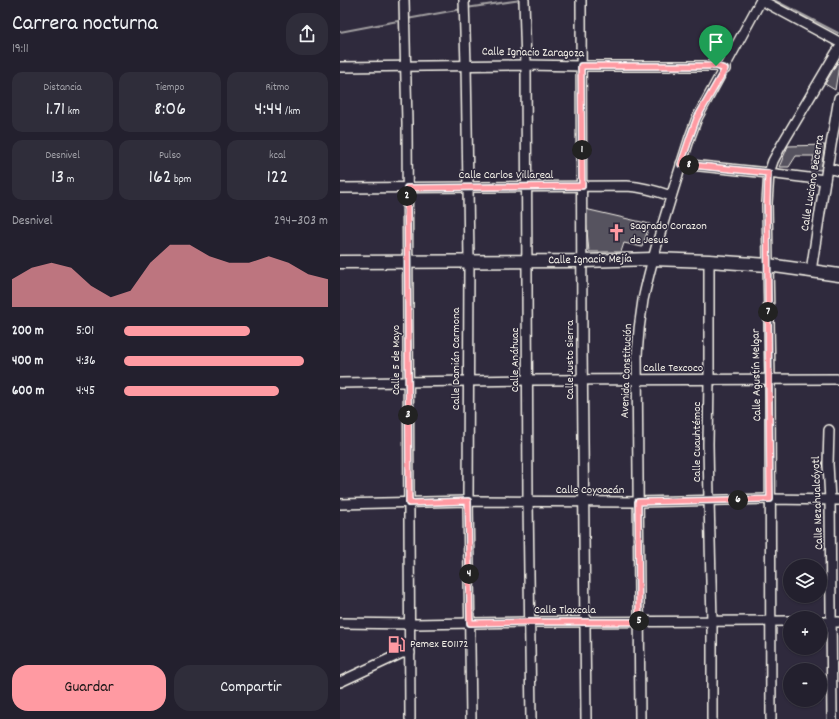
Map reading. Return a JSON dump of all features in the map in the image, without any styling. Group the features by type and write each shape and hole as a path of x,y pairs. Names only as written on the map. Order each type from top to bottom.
{"main road":[{"name":"Calle Ignacio Mejía","path":"340,262 582,261 653,259 768,265 839,275"}],"street":[{"name":"Calle 5 de Mayo","path":"404,0 408,262 410,719"},
{"name":"Calle Justo Sierra","path":"581,0 582,380 586,719"},
{"path":"761,0 839,42"},
{"name":"Avenida Constitución","path":"640,719 637,355 643,300 653,259 681,164 697,118 725,69 761,0"},
{"name":"Calle Anáhuac","path":"524,3 526,65 527,380 531,719"},
{"name":"Calle Damián Carmona","path":"464,6 469,262 468,501 472,719"},
{"name":"Calle Agustín Melgar","path":"771,719 768,173 781,146 839,49"},
{"name":"Calle Ignacio Zaragoza","path":"340,67 526,65 716,66 725,69"},
{"name":"Calle Luciano Becerra","path":"811,271 839,98"},
{"path":"681,164 825,180"},
{"path":"827,168 839,171"},
{"name":"Calle Carlos Villareal","path":"340,188 627,186 641,187 672,196"},
{"name":"Calle Cuauhtémoc","path":"709,261 710,380 708,444 712,621 712,719"},
{"name":"Calle Texcoco","path":"340,384 527,380 839,380"},
{"name":"Calle Nezahualcóyotl","path":"829,430 828,464 835,500 835,622 832,719"},
{"name":"Calle Coyoacán","path":"340,504 468,501 638,502 770,499 835,500"},
{"name":"Calle Tlaxcala","path":"340,623 410,624 783,621"},
{"path":"340,682 402,653 410,653"}],"building":[{"path":"837,63 839,65 835,90 825,84"},
{"path":"825,145 821,170 811,169 814,156 796,156 789,167 779,167 788,146"},
{"name":"Sagrado Corazon de Jesus","path":"585,209 650,224 642,247 624,243 621,252 589,252"}],"waterway":[{"path":"466,8 521,0"},
{"path":"774,0 838,33"},
{"path":"407,19 462,9"},
{"path":"340,32 403,20"}],"place":[{"name":"Sagrado Corazon de Jesus","path":"617,233"},
{"name":"Pemex E01172","path":"397,644"}],"route":[{"path":"581,66 716,66 725,69 697,118 681,164 768,173 770,499 638,502 639,622 470,623 468,501 409,503 407,188 582,186 581,66"}]}
